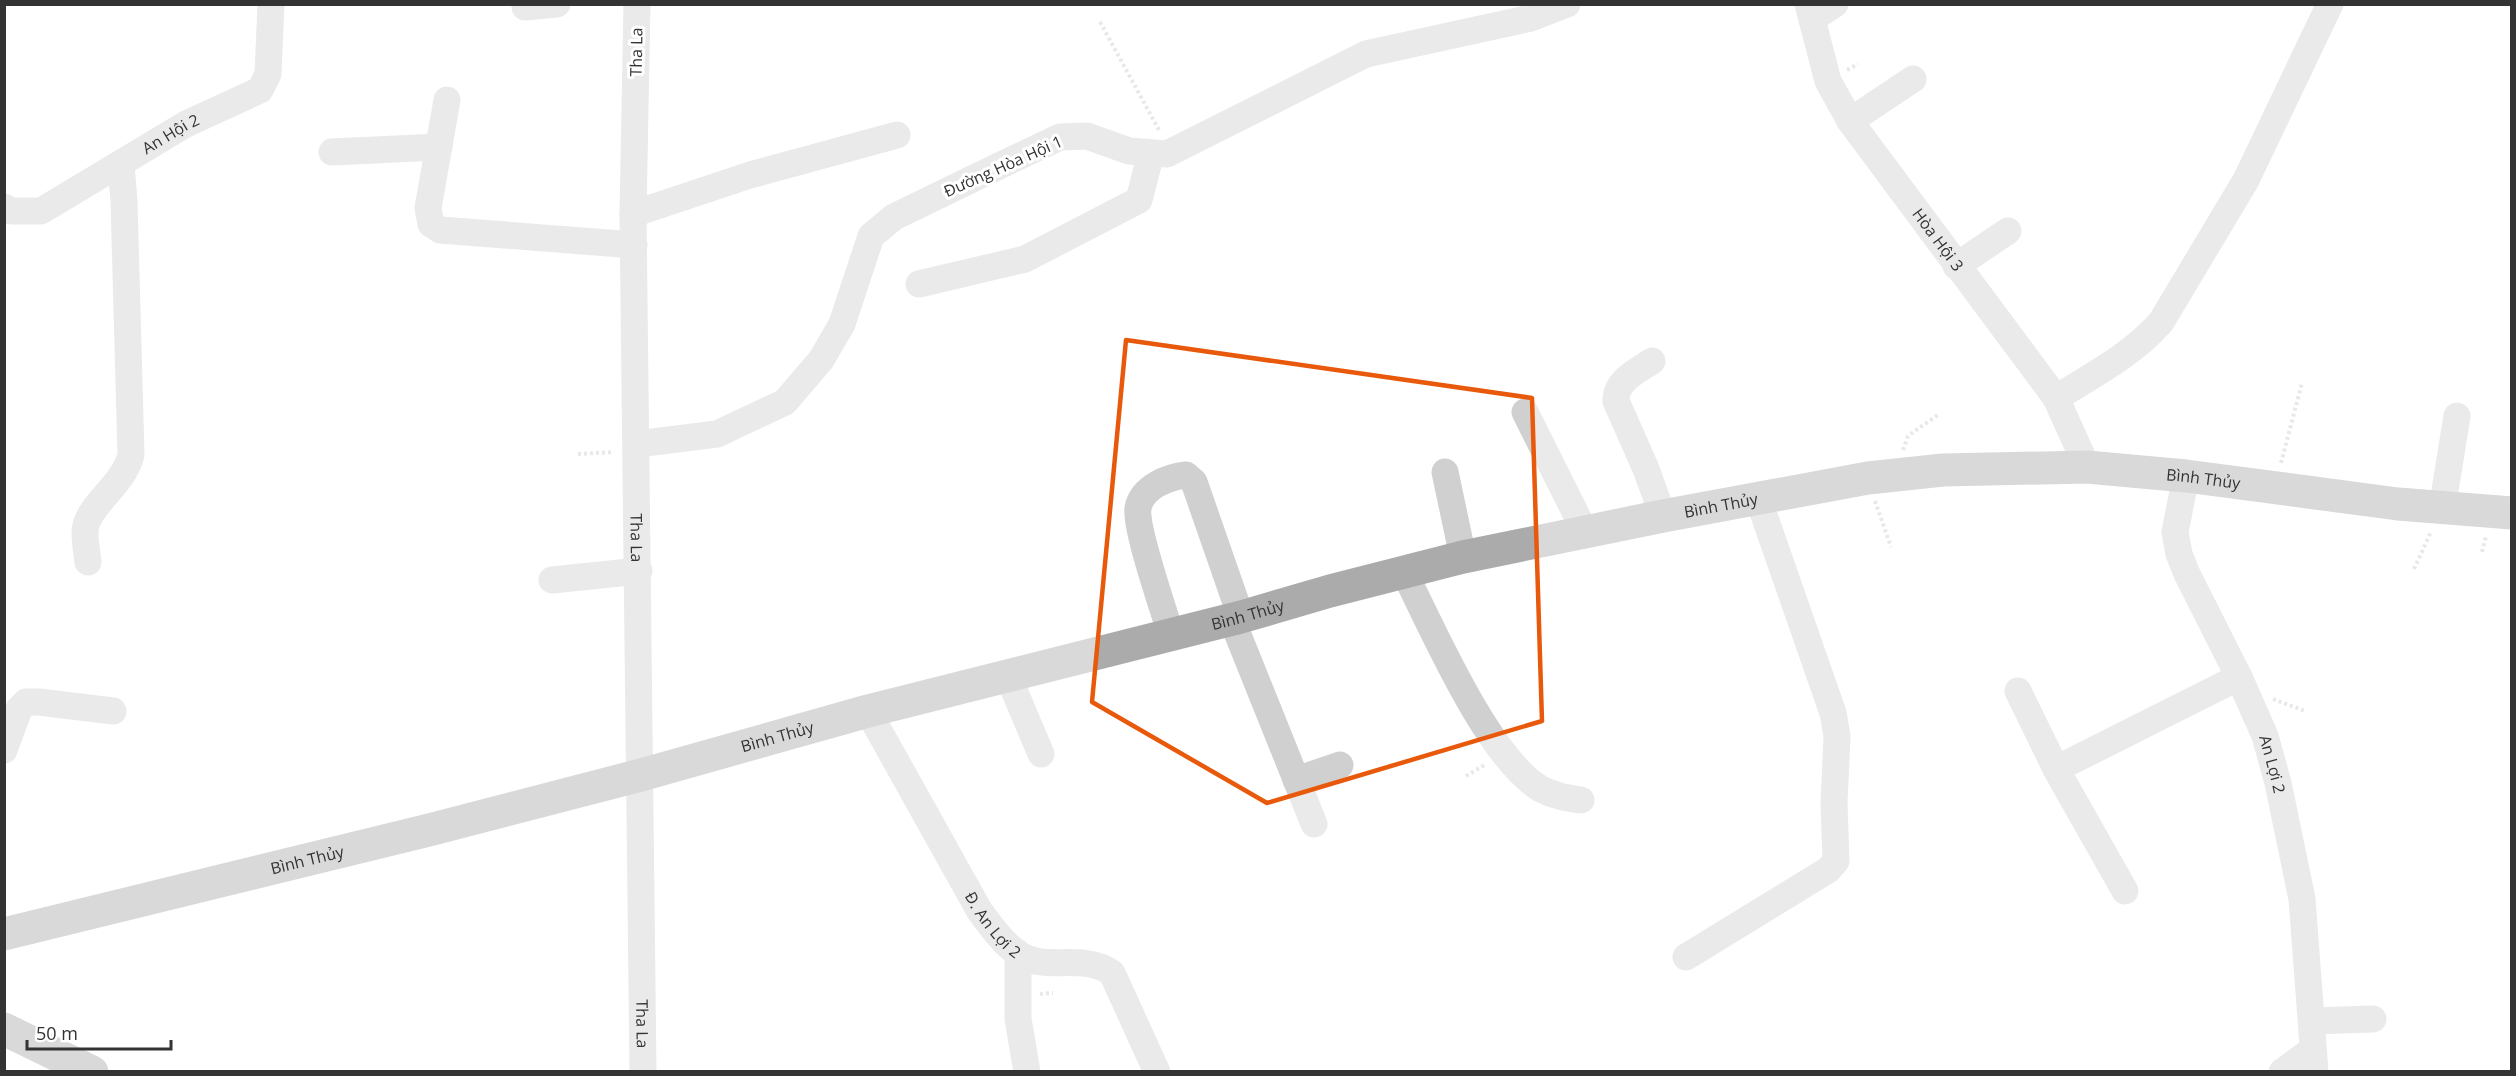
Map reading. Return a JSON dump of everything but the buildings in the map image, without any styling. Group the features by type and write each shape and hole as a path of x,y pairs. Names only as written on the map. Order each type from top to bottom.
{"main road":[{"name":"Bình Thủy","path":"4,934 351,850 640,775 868,711 1236,619 1463,557 1663,516 1881,477 1943,470 2087,467 2186,476 2442,509 2511,513"},
{"path":"4,1029 92,1071"}],"street":[{"name":"An Hội 2","path":"4,207 11,211 40,210 186,124 260,90 268,74 271,4"},
{"path":"525,8 557,4"},
{"name":"Tha La","path":"637,4 633,214 639,571 643,1071"},
{"path":"919,284 1025,259 1139,201 1161,152 1366,54 1530,18 1567,4"},
{"path":"1810,12 1835,4"},
{"path":"2056,398 2124,356 2145,340 2161,322 2246,180 2331,4"},
{"name":"Hòa Hội 3","path":"1810,12 1828,81 1850,121 2056,398 2087,467"},
{"path":"1850,121 1913,79"},
{"path":"447,100 428,207 431,224 440,230 634,245"},
{"path":"633,214 758,172 897,135"},
{"name":"Đường Hòa Hội 1","path":"637,447 717,434 785,402 821,360 843,324 871,236 894,217 1060,138 1087,136 1130,151 1161,152"},
{"path":"332,152 439,147"},
{"path":"88,562 86,526 90,516 127,470 131,455 121,164"},
{"path":"1956,266 2008,231"},
{"path":"1652,361 1621,383 1615,391 1616,401 1646,469 1663,516"},
{"path":"1525,412 1585,532"},
{"path":"2442,509 2457,416"},
{"path":"1445,472 1463,557"},
{"path":"1171,635 1140,527 1138,507 1146,492 1171,477 1186,475 1194,482 1236,619 1314,824"},
{"name":"An Lợi 2","path":"2186,476 2175,532 2179,554 2203,610 2239,677 2265,736 2278,783 2302,899 2314,1060"},
{"path":"1686,957 1828,870 1836,861 1834,803 1837,736 1833,713 1758,498"},
{"path":"552,580 639,571"},
{"path":"1404,572 1466,694 1505,752 1522,773 1540,788 1558,796 1581,800"},
{"path":"1008,676 1041,754"},
{"path":"2055,769 2239,677"},
{"path":"2018,691 2055,769 2125,891"},
{"path":"4,750 18,709 26,702 113,711"},
{"name":"Đ. An Lợi 2","path":"868,711 979,910 1018,953 1038,962 1087,962 1101,965 1112,973 1157,1071"},
{"path":"1296,780 1340,765"},
{"path":"1018,953 1018,1018 1027,1071"},
{"path":"2312,1021 2373,1019"},
{"path":"2282,1071 2314,1060"}],"path":[{"path":"1100,22 1161,152"},
{"path":"2275,487 2302,383"},
{"path":"1891,547 1881,477 1908,436 1939,414"},
{"path":"578,454 637,447"},
{"path":"2414,569 2442,509"}],"highlighted area":[{"path":"1126,340 1532,398 1542,721 1267,803 1092,702"}]}
